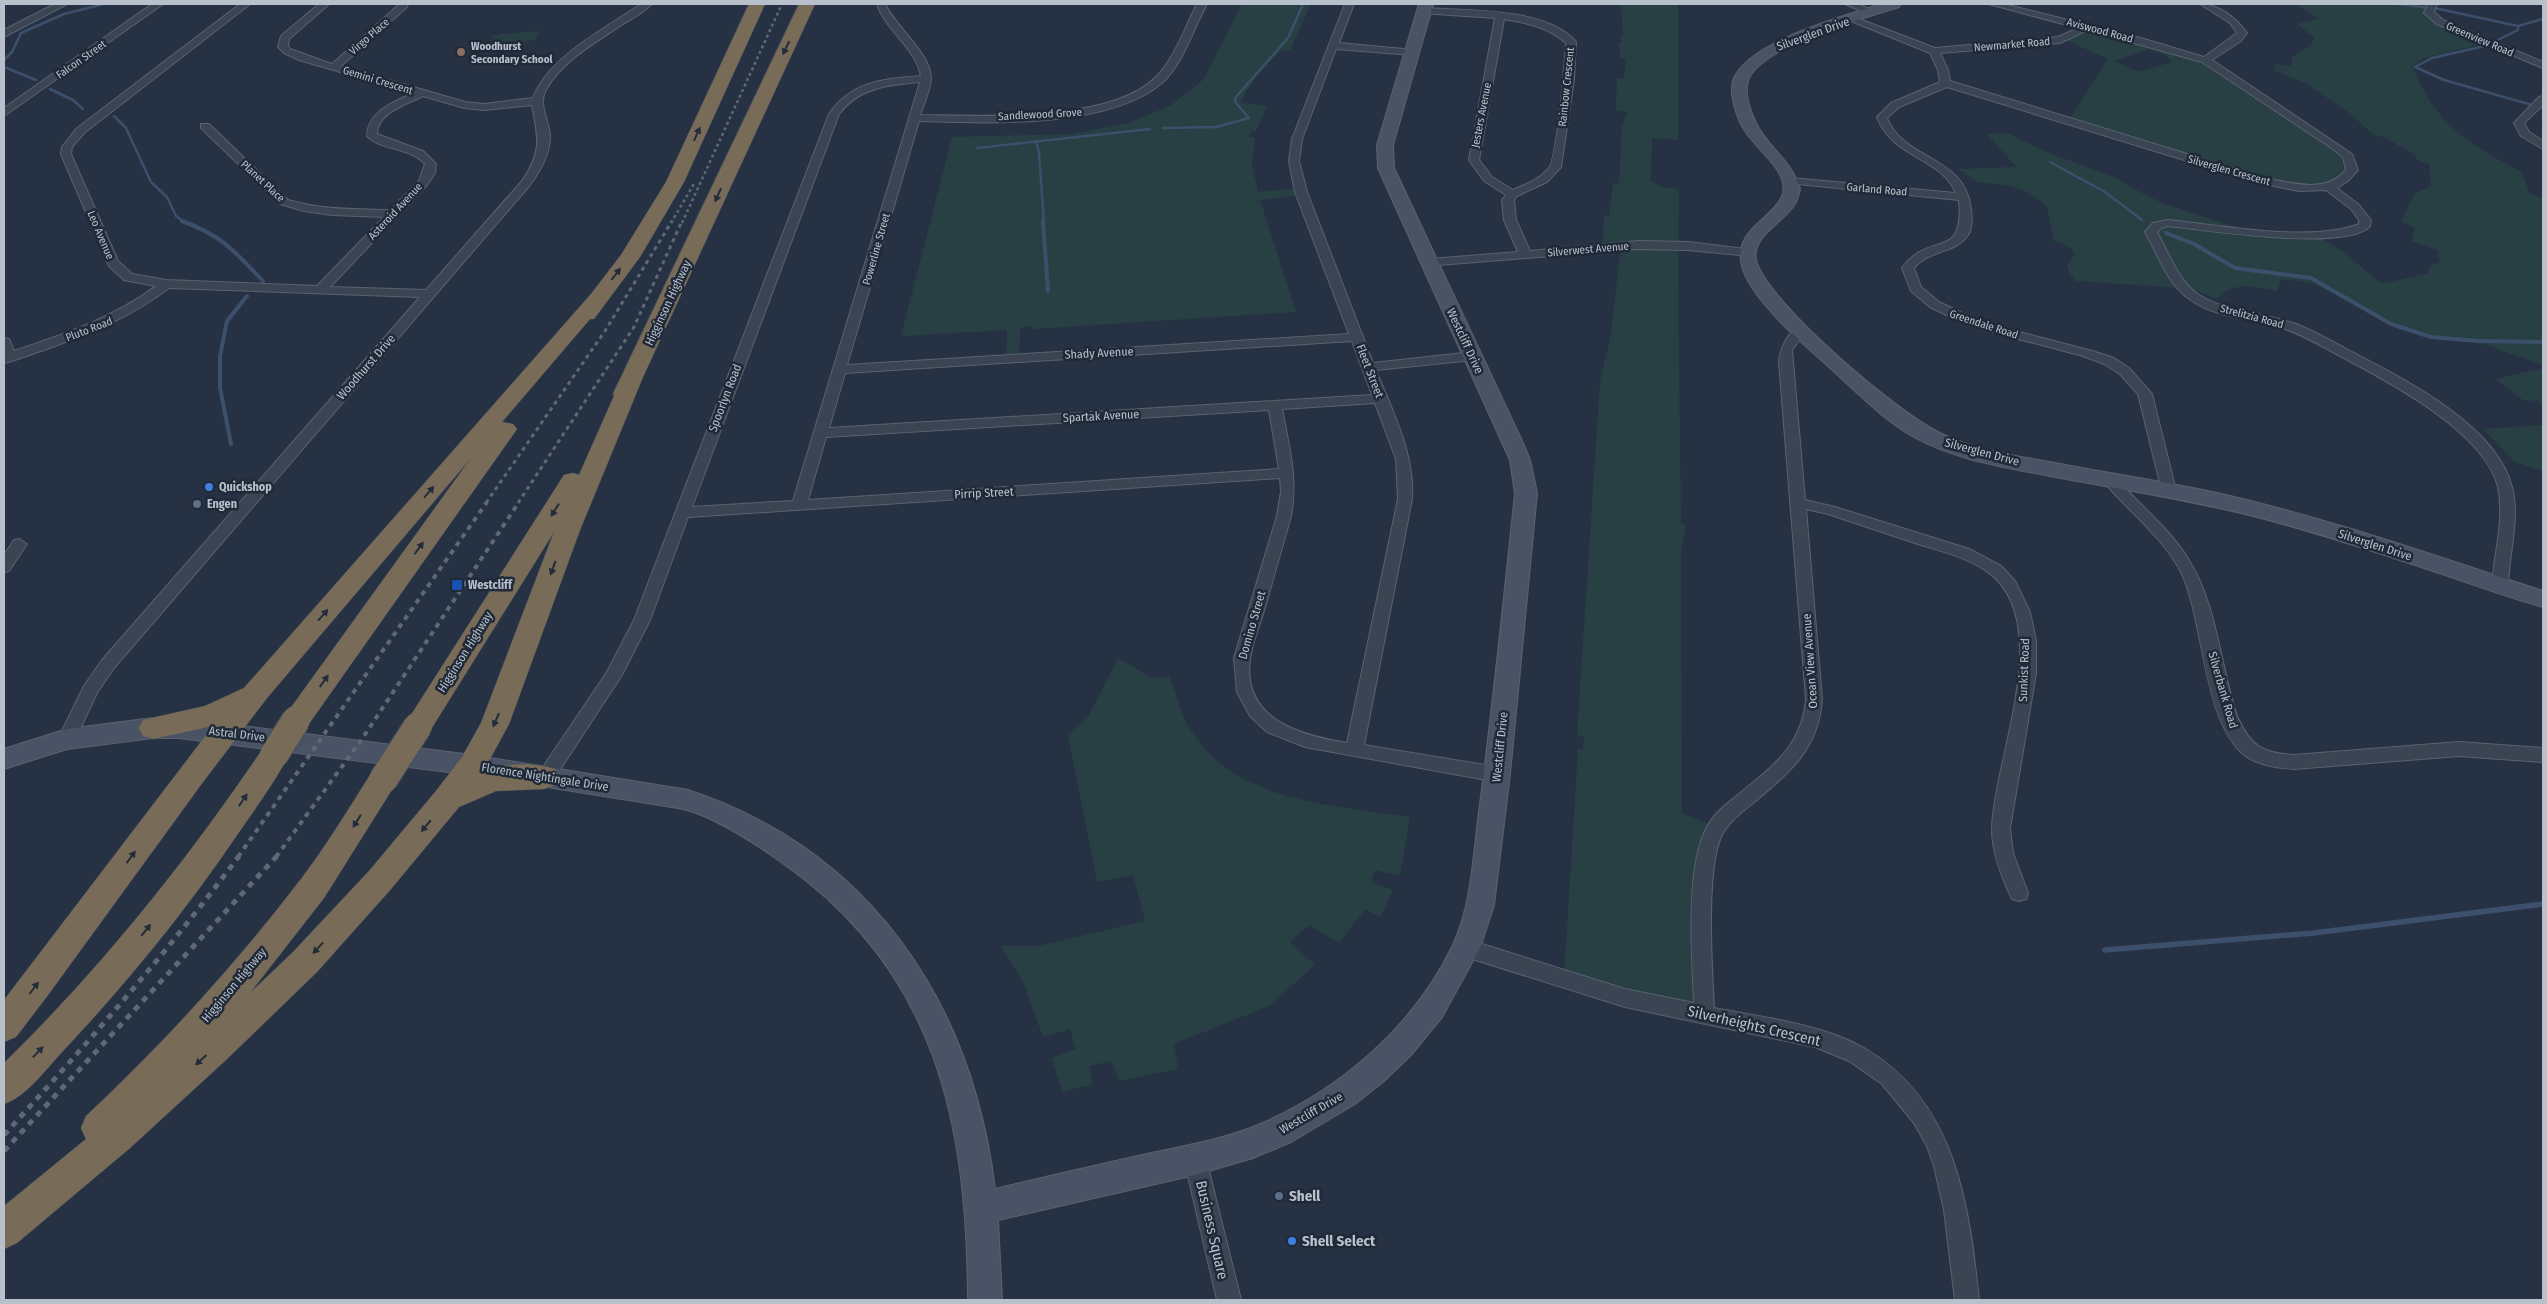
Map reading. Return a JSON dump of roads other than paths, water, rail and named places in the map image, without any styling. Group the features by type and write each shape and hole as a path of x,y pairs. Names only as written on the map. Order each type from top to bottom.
{"highway":[{"path":"4,1026 93,910 223,732 257,690 596,299 630,257 675,182 757,4"},
{"name":"Higginson Highway","path":"4,1220 111,1117 201,1024 264,950 314,886 594,448 633,378 807,4"},
{"path":"4,1087 74,1014 203,860 296,720 596,299"},
{"path":"4,1230 117,1136 215,1048 305,962 380,880 447,800 472,765 495,724 567,530 633,378"},
{"path":"153,728 212,715 231,707 257,690"},
{"path":"447,800 480,781 548,771"}],"street":[{"path":"4,34 62,4"},
{"name":"Falcon Street","path":"4,113 158,4"},
{"name":"Leo Avenue","path":"245,4 80,131 66,147 66,154 112,263 128,277 166,284 431,294"},
{"name":"Gemini Crescent","path":"324,4 286,35 283,47 294,55 422,93 477,107 537,101"},
{"path":"537,101 546,81 568,59 647,4"},
{"path":"881,4 888,18 923,64 926,79"},
{"name":"Sandlewood Grove","path":"915,118 1066,114 1097,109 1125,101 1149,89 1162,77 1202,4"},
{"name":"Fleet Street","path":"1349,4 1297,139 1294,161 1301,192 1403,459 1406,484 1354,750"},
{"name":"Silverglen Drive","path":"1791,181 1785,169 1752,130 1741,97 1739,82 1742,75 1760,56 1773,48 1851,12 1871,12 1894,4"},
{"name":"Aviswood Road","path":"1994,4 2087,27 2205,60"},
{"path":"2204,4 2233,21 2242,33 2238,39 2205,60 2348,156 2353,168 2349,176 2341,184 2329,188"},
{"name":"Virgo Place","path":"334,67 404,5"},
{"name":"Greenview Road","path":"2431,6 2431,15 2440,22 2480,41 2543,65"},
{"name":"Rainbow Crescent","path":"1425,7 1549,25 1567,36 1572,46 1559,160 1556,167 1543,180 1513,194"},
{"name":"Westcliff Drive","path":"981,1208 1195,1159 1253,1143 1280,1131 1344,1094 1400,1045 1432,1008 1466,948 1480,905 1497,774 1526,492 1520,460 1390,178 1384,156 1385,146 1425,7"},
{"path":"1851,12 1934,51 1943,70 1945,83"},
{"name":"Jesters Avenue","path":"1500,18 1474,160 1488,179 1513,194"},
{"name":"Newmarket Road","path":"1934,51 2060,40 2087,27"},
{"path":"1334,46 1412,52"},
{"name":"Powerline Street","path":"799,505 926,79"},
{"name":"Spoorlyn Road","path":"548,771 614,675 633,642 837,108 852,93 872,86 926,79"},
{"name":"Silverglen Crescent","path":"1945,83 2248,177 2290,186 2329,188"},
{"name":"Greendale Road","path":"1945,83 1934,90 1895,105 1886,111 1882,117 1883,122 1892,135 1953,177 1961,186 1964,197 1968,222 1962,236 1952,243 1914,260 1908,268 1910,281 1916,291 1928,302 1958,317 2078,350 2123,369 2138,383 2145,394 2169,491"},
{"name":"Asteroid Avenue","path":"320,290 423,183 429,173 430,164 426,157 415,151 390,145 372,136 370,130 374,122 381,116 422,93"},
{"name":"Woodhurst Drive","path":"67,739 90,690 108,664 431,294 536,170 545,138 537,101"},
{"path":"2538,103 2520,121 2520,126 2528,137 2543,146"},
{"name":"Planet Place","path":"205,126 284,202 304,208 332,212 393,214"},
{"path":"1746,253 1752,240 1786,206 1792,193 1791,181"},
{"name":"Garland Road","path":"1791,181 1964,197"},
{"name":"Strelitzia Road","path":"2329,188 2358,210 2365,220 2364,226 2336,233 2273,233 2168,223 2155,226 2151,232 2190,296 2208,305 2292,328 2381,372 2418,393 2483,448 2498,468 2505,486 2500,585"},
{"path":"1513,194 1508,200 1510,220 1525,254"},
{"name":"Silverwest Avenue","path":"1430,263 1646,245 1696,246 1746,253"},
{"name":"Silverglen Drive","path":"1746,253 1748,265 1762,289 1782,314 1892,413 1924,434 1961,449 1984,455 2270,513 2543,599"},
{"name":"Pluto Road","path":"6,358 118,318 146,301 166,284"},
{"name":"Ocean View Avenue","path":"1704,1013 1705,871 1708,846 1713,831 1737,806 1777,773 1808,735 1814,720 1814,699 1786,362 1786,350 1800,332"},
{"name":"Shady Avenue","path":"840,369 1357,337"},
{"path":"4,342 6,358"},
{"path":"1369,367 1473,356"},
{"name":"Spartak Avenue","path":"822,433 1381,399"},
{"name":"Domino Street","path":"1275,406 1287,473 1288,492 1284,516 1242,658 1240,672 1243,689 1261,716 1283,733 1354,750 1497,774"},
{"name":"Pirrip Street","path":"682,513 1287,473"},
{"name":"Silverbank Road","path":"2111,480 2169,544 2188,570 2197,589 2220,689 2231,721 2239,741 2255,753 2277,761 2294,762 2458,749 2543,755"},
{"name":"Sunkist Road","path":"1798,503 1830,510 1964,553 1982,561 2009,584 2023,619 2027,658 2026,691 2006,798 2001,840 2019,893"},
{"path":"4,567 19,544"},
{"name":"Astral Drive","path":"4,759 67,739 153,728 223,732 472,765"},
{"name":"Florence Nightingale Drive","path":"472,765 486,769 548,771 638,783 655,788 671,796 722,814 766,837 801,859 836,887 875,928 907,970 928,1009 950,1057 975,1163 981,1208 985,1300"},
{"name":"Florence Nightingale Drive","path":"548,771 578,780 651,795 671,796"},
{"name":"Silverheights Crescent","path":"1466,948 1625,998 1704,1013 1815,1038 1856,1054 1889,1077 1907,1096 1936,1141 1945,1166 1955,1210 1967,1300"},
{"name":"Business Square","path":"1195,1159 1228,1300"}],"waterway":[{"path":"4,60 12,52 21,33 64,14 104,4"},
{"path":"1163,128 1216,127 1249,118 1235,102 1236,97 1288,38 1303,4"},
{"path":"2397,4 2439,9 2518,26"},
{"path":"2518,26 2543,19"},
{"path":"2518,26 2518,30 2485,46 2432,58 2415,67 2444,80 2543,108"},
{"path":"4,64 4,67 36,80"},
{"path":"50,89 73,100 83,109"},
{"path":"114,116 126,128 151,182 167,197 176,216 185,222"},
{"path":"1036,142 1150,129"},
{"path":"977,148 1036,142"},
{"path":"1036,142 1039,153 1044,223"},
{"path":"2050,162 2105,192 2142,220"},
{"path":"1043,221 1048,291"},
{"path":"185,222 208,232 227,245 263,281"},
{"path":"2166,233 2194,244 2235,268 2311,278 2391,324 2431,337 2478,341 2543,342"},
{"path":"231,444 220,388 220,356 227,321 247,296"},
{"path":"2105,950 2314,933 2543,904"}],"railway":[{"path":"682,223 782,4"},
{"path":"671,223 695,182"},
{"path":"486,503 605,331 672,221"},
{"path":"518,503 634,327 682,221"},
{"path":"238,857 487,502"},
{"path":"276,857 362,739 519,502"},
{"path":"4,1135 125,999 239,856"},
{"path":"4,1151 277,856"}],"place":[{"name":"Woodhurst Secondary School","path":"461,52"},
{"name":"Quickshop","path":"209,487"},
{"name":"Engen","path":"197,504"},
{"name":"Westcliff","path":"457,585"},
{"name":"Shell","path":"1279,1196"},
{"name":"Shell Select","path":"1292,1241"}]}
